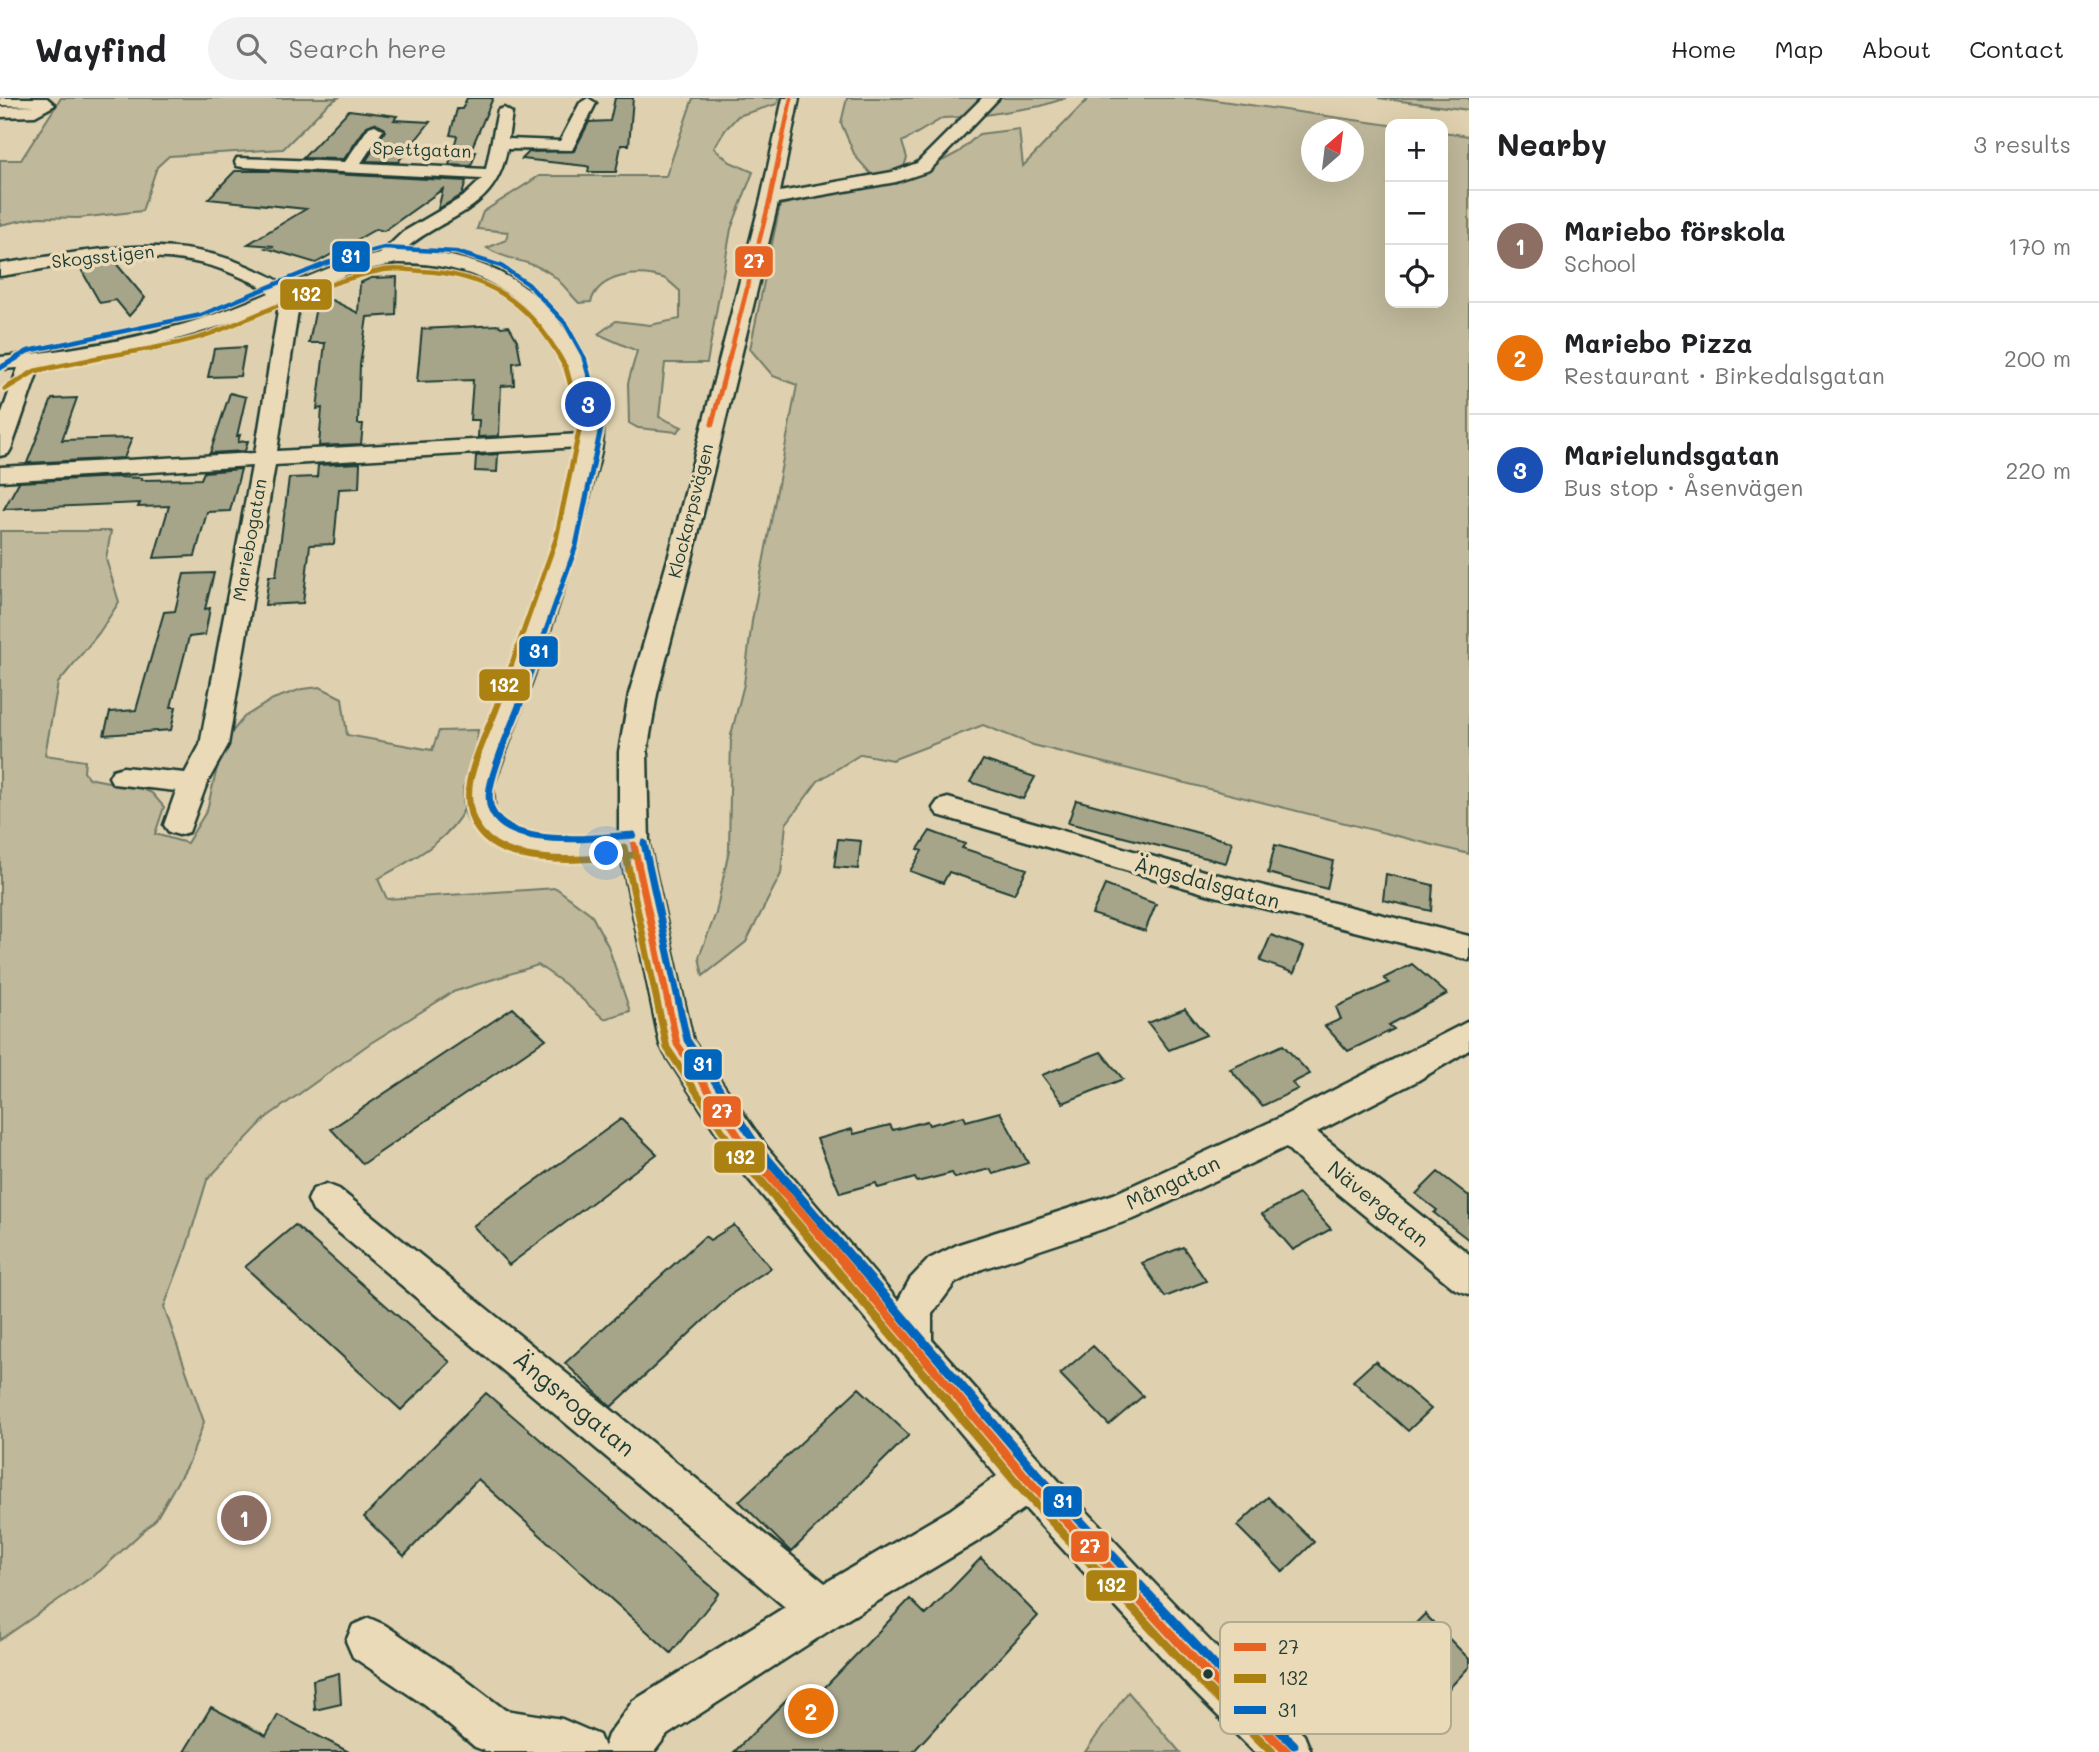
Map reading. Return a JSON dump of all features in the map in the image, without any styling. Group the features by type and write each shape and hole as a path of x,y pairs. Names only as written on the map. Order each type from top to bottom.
{"street":[{"name":"Klockarpsvägen","path":"791,98 770,199 680,559 643,694 633,752 634,845 677,1044 754,1159 912,1346 1028,1480 1220,1686"},
{"path":"770,199 896,177 923,167 991,98"},
{"path":"0,100 41,101 47,104 43,109 35,111 0,112"},
{"path":"498,144 566,146 588,103"},
{"path":"386,258 398,243 489,183 504,113"},
{"name":"Spettgatan","path":"349,168 374,130"},
{"name":"Spettgatan","path":"243,162 492,174"},
{"name":"Skogsstigen","path":"0,270 121,251 176,252 222,262 271,284 281,293"},
{"path":"0,363 31,361 204,325 349,267 386,258 454,262 497,276 521,292 556,330 576,364 592,422 566,542 479,787 481,811 485,822 496,834 528,846 634,845"},
{"name":"Mariebogatan","path":"179,825 193,783 214,745 279,378 288,311 281,293"},
{"path":"0,380 31,361"},
{"path":"0,449 31,361"},
{"path":"0,474 590,440"},
{"path":"123,777 193,783"},
{"name":"Ängsdalsgatan","path":"948,808 1041,838 1258,897 1469,948"},
{"name":"Mångatan","path":"912,1346 913,1312 924,1292 942,1271 972,1256 1123,1207 1290,1129 1405,1071 1469,1034"},
{"name":"Nävergatan","path":"1290,1129 1323,1160 1469,1277"},
{"name":"Ängsrogatan","path":"326,1200 822,1609"},
{"path":"625,1752 650,1718 822,1609 965,1525 1028,1480"},
{"path":"369,1641 442,1690 492,1730 518,1738 562,1743 582,1752"},
{"name":"Klockarpsvägen","path":"1269,1734 1287,1752"}],"shaded area":[{"path":"61,98 338,98 328,104 283,149 169,156 157,167 142,211 78,218 38,217 0,225 0,160 21,160"},
{"path":"693,98 779,98 777,104 738,116 714,148 730,162 753,172 731,229 707,363 665,363 659,417 682,427 677,432 638,428 629,423 628,383 637,351 598,334 616,321 650,325 680,319 680,291 663,278 632,275 611,280 602,285 591,302 579,303 544,269 502,256 487,248 506,240 508,232 477,229 483,212 539,176 666,176"},
{"path":"847,98 985,98 964,117 943,118 902,142 907,158 903,169 872,175 855,156 841,123"},
{"path":"1001,98 1066,98 1041,106 979,116"},
{"path":"1089,98 1201,98 1348,119 1301,119 1301,182 1364,182 1364,121 1385,124 1385,308 1448,308 1448,133 1469,136 1469,854 1033,745 983,725 892,760 861,754 818,781 786,824 781,874 746,942 703,976 699,957 716,913 729,850 731,735 744,684 752,621 797,385 773,376 750,349 780,205 910,178 959,152 979,134 1019,129 1023,166"},
{"path":"1378,98 1469,98 1469,110"},
{"path":"0,531 111,531 106,559 119,602 99,633 58,683 45,755 85,761 84,772 88,778 140,788 152,793 164,807 155,834 187,843 207,810 223,743 244,717 273,699 302,689 320,687 342,698 347,735 432,750 439,731 478,730 466,806 439,840 378,879 387,899 556,888 591,914 608,946 630,1011 604,1019 565,984 538,965 453,992 369,1044 267,1117 207,1180 187,1246 164,1307 204,1422 190,1460 156,1519 100,1571 0,1640"},
{"path":"1128,1692 1180,1752 1085,1752"}],"building":[{"path":"467,98 493,98 470,152 476,152 471,166 449,165 457,136 450,135 457,109 462,109"},
{"path":"615,98 633,98 629,145 621,145 616,172 588,172 589,167 586,166 522,159 529,152 574,151 589,122 610,121"},
{"path":"349,110 397,116 394,120 430,122 398,162 366,161 385,131 374,123 367,126 344,159 303,158"},
{"path":"235,171 466,181 462,195 438,209 443,189 384,231 376,229 316,263 266,248 274,246 248,244 306,209 208,199"},
{"path":"114,261 145,298 129,316 116,300 100,303 82,271 97,266 97,263"},
{"path":"397,277 396,315 367,317 360,365 358,424 363,424 361,444 319,446 322,408 317,409 325,343 309,343 316,307 332,300 358,313 360,283 371,278"},
{"path":"509,326 517,340 521,362 513,363 514,385 501,386 499,436 478,437 479,420 470,420 473,380 417,382 422,329"},
{"path":"245,347 240,376 208,377 214,349"},
{"path":"230,393 246,397 237,436 240,435 238,442 248,441 245,451 210,453"},
{"path":"77,398 62,440 132,438 124,458 27,463 52,399"},
{"path":"498,454 497,472 475,471 476,456"},
{"path":"360,463 359,488 339,489 334,544 310,545 303,603 265,605 269,576 276,576 289,478 317,477 318,465"},
{"path":"241,469 230,511 207,512 195,556 154,558 169,506 138,507 140,503 4,509 19,482 117,477 142,478 141,480 201,479 204,472"},
{"path":"214,573 205,609 210,608 205,635 189,637 171,707 176,707 171,730 104,735 110,712 136,710 164,612 175,611 184,574"},
{"path":"983,760 1035,777 1023,799 970,782"},
{"path":"1076,800 1232,842 1226,863 1068,823"},
{"path":"930,831 965,844 962,848 1027,869 1014,894 949,872 943,883 910,871 922,851 918,849"},
{"path":"838,839 861,841 858,869 834,867"},
{"path":"1275,845 1333,861 1327,889 1268,873"},
{"path":"1386,874 1433,885 1431,911 1383,900"},
{"path":"1105,885 1156,904 1145,931 1092,914"},
{"path":"1271,935 1304,947 1294,973 1260,961"},
{"path":"1412,964 1447,994 1389,1025 1394,1029 1348,1051 1325,1026 1341,1019 1336,1007 1389,983 1384,978"},
{"path":"513,1008 546,1039 363,1164 331,1129"},
{"path":"1185,1009 1206,1035 1169,1050 1148,1023"},
{"path":"1283,1045 1310,1074 1292,1083 1298,1089 1262,1106 1230,1069"},
{"path":"1101,1052 1123,1079 1063,1103 1042,1075"},
{"path":"1000,1112 1028,1163 993,1174 990,1169 955,1178 952,1173 917,1182 915,1178 878,1188 876,1183 840,1193 817,1139 852,1129 854,1134 890,1125 893,1130 927,1121 929,1125 964,1116 966,1121"},
{"path":"621,1119 657,1154 509,1265 473,1226"},
{"path":"1438,1172 1469,1196 1469,1240 1434,1213 1437,1210 1416,1194"},
{"path":"1299,1194 1331,1229 1293,1250 1262,1214"},
{"path":"295,1225 450,1362 401,1410 245,1267"},
{"path":"734,1225 771,1268 733,1293 611,1407 565,1363 705,1236 710,1240"},
{"path":"1183,1247 1206,1281 1165,1297 1142,1263"},
{"path":"1093,1346 1143,1396 1109,1425 1060,1374"},
{"path":"1375,1361 1431,1409 1408,1431 1353,1381"},
{"path":"859,1388 909,1435 791,1552 739,1501"},
{"path":"486,1393 719,1593 671,1653 478,1479 404,1556 364,1517"},
{"path":"1268,1497 1314,1542 1283,1572 1237,1526"},
{"path":"981,1558 1038,1616 913,1752 734,1752 788,1698 801,1712 910,1599 926,1615"},
{"path":"1425,1614 1433,1622 1417,1622"},
{"path":"1451,1641 1469,1659 1469,1667 1451,1686"},
{"path":"339,1673 341,1704 315,1710 313,1680"},
{"path":"211,1707 266,1736 278,1715 349,1752 184,1752"}],"transit line":[{"name":"27","path":"712,424 770,199 791,98"},
{"name":"31","path":"0,368 28,351 201,315 327,263 384,248 456,252 501,266 528,284 565,323 585,359 602,423 576,546 490,788 491,806 494,815 504,826 538,837 579,839 633,835"},
{"name":"132","path":"5,389 35,371 207,335 334,283 387,269 452,272 492,286 514,300 548,336 566,368 581,422 556,539 469,785 471,813 473,822 485,838 502,849 523,855 571,859 635,855"},
{"name":"31","path":"644,843 687,1040 762,1153 1036,1473 1220,1671"},
{"name":"27","path":"634,845 677,1044 754,1159 1028,1480 1220,1686"},
{"name":"132","path":"624,847 667,1048 745,1165 1020,1487 1220,1701"},
{"name":"132","path":"1254,1734 1272,1752"},
{"name":"27","path":"1269,1734 1287,1752"},
{"name":"31","path":"1283,1734 1294,1745"}],"place":[{"name":"Marielundsgatan","path":"588,404"},
{"name":"Mariebo förskola","path":"244,1518"},
{"name":"Mariebo Pizza","path":"811,1711"}]}
